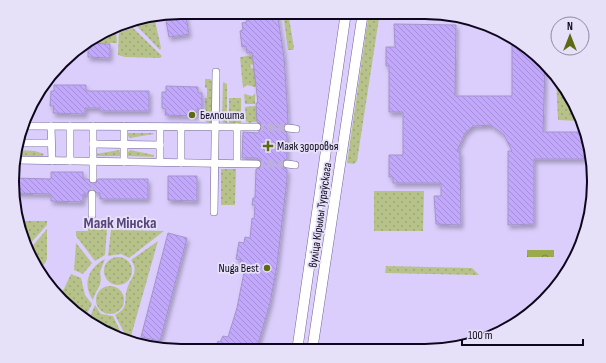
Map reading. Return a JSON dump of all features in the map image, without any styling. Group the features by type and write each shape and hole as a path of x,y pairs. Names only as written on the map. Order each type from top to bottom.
{"main road":[{"name":"вуліца Кірылы Тураўскага","path":"298,344 345,19"},
{"name":"вуліца Кірылы Тураўскага","path":"313,344 362,19"}],"street":[{"path":"214,212 216,72"},
{"path":"29,126 257,127"},
{"path":"51,126 52,161"},
{"path":"70,126 70,161"},
{"path":"92,179 93,126"},
{"path":"124,126 124,162"},
{"path":"160,127 160,162"},
{"path":"181,127 181,163"},
{"path":"237,127 237,163"},
{"path":"288,128 296,129"},
{"path":"24,142 51,143"},
{"path":"93,144 160,145"},
{"path":"20,160 257,164"},
{"path":"92,194 92,215"}],"green space":[{"path":"284,19 289,19 294,48 293,50 288,50"},
{"path":"368,19 379,19 357,161 354,164 347,163"},
{"path":"155,21 161,48 160,50 137,26"},
{"path":"132,27 162,56 160,58 125,57 118,55 119,31 131,29"},
{"path":"116,33 117,43 96,43"},
{"path":"240,57 253,57 254,64 250,65 251,68 255,69 256,86 247,85 243,88"},
{"path":"205,79 210,79 215,84 214,121 212,123 206,122 205,98 207,98 207,88 205,88"},
{"path":"223,82 227,84 227,123 222,122"},
{"path":"556,87 576,121 558,120"},
{"path":"244,94 252,96 255,94 255,104 245,104"},
{"path":"229,98 241,98 241,123 229,123"},
{"path":"255,106 258,109 259,121 249,123 246,121 245,107"},
{"path":"128,133 154,134 130,138 127,135"},
{"path":"22,150 35,151 44,154 43,156 21,156"},
{"path":"119,150 122,156 96,156 96,154"},
{"path":"130,150 154,155 154,157 127,156 127,153"},
{"path":"221,169 236,169 235,205 221,205"},
{"path":"374,191 424,191 423,231 374,231"},
{"path":"24,221 47,221 47,225 31,243"},
{"path":"88,222 91,222 91,229 107,229 105,255 95,261 76,236 76,231 88,231"},
{"path":"47,229 47,259 43,267 36,253 32,246"},
{"path":"111,230 164,231 129,258 121,254 108,256"},
{"path":"158,241 131,336 125,334 115,315 123,309 128,285 134,275 135,268 131,260"},
{"path":"76,243 92,263 83,274 74,270"},
{"path":"527,250 554,250 554,257 527,257"},
{"path":"118,257 128,261 132,271 128,281 118,285 108,281 104,271 108,261"},
{"path":"105,259 100,272 101,281 93,300 88,288 88,277 94,267"},
{"path":"386,266 472,268 479,275 385,273"},
{"path":"71,274 81,278 85,295 92,304 87,313 74,304 62,292"},
{"path":"110,286 120,290 124,300 120,310 110,314 100,310 96,300 100,290"},
{"path":"95,305 101,314 113,316 121,333 100,322 90,316"}],"building":[{"path":"166,19 186,19 189,34 169,37"},
{"path":"246,19 278,19 284,57 287,103 288,123 283,128 287,133 287,159 283,161 282,164 284,168 287,169 287,179 277,265 270,303 258,344 217,344 218,341 220,342 223,336 228,337 237,308 245,267 240,266 241,260 236,259 239,242 244,243 245,237 250,238 252,218 254,219 255,205 252,205 253,198 255,198 256,169 260,168 262,164 257,158 242,158 243,132 258,133 262,127 261,124 257,122 256,103 258,103 252,52 247,53 246,46 242,47 240,31 243,30 242,23 247,22"},
{"path":"394,24 456,25 455,96 512,96 512,44 532,59 545,72 543,132 579,132 584,150 584,159 534,159 534,224 508,225 508,151 512,151 504,135 491,125 473,126 465,133 457,151 460,151 461,225 436,224 434,196 441,196 441,183 393,183 393,177 389,177 389,155 403,155 403,112 389,112 389,66 386,66 386,47 395,47"},
{"path":"96,43 110,44 110,58 88,57 88,49 91,46"},
{"path":"54,85 86,85 86,91 149,91 149,111 100,111 100,108 85,108 85,114 53,113 54,106 50,106 51,91 54,91"},
{"path":"166,86 198,87 198,93 202,93 202,109 197,109 197,116 165,115 166,109 162,108 162,92 166,92"},
{"path":"51,172 83,172 83,179 88,179 93,184 96,183 98,179 148,179 148,199 100,199 100,193 97,193 92,189 89,190 87,194 83,194 83,202 51,201 51,194 19,193 19,178 51,179"},
{"path":"168,176 197,176 197,201 168,200"},
{"path":"168,233 187,238 160,341 141,337"}],"tunnel":[{"path":"257,127 288,128"},
{"path":"257,164 287,164"},
{"path":"92,194 93,179"}],"place":[{"name":"Белпошта","path":"192,115"},
{"name":"Маяк здоровья","path":"268,146"},
{"name":"Nuga Best","path":"267,268"}],"district":[{"name":"Маяк Мінска","path":"120,222"}]}
